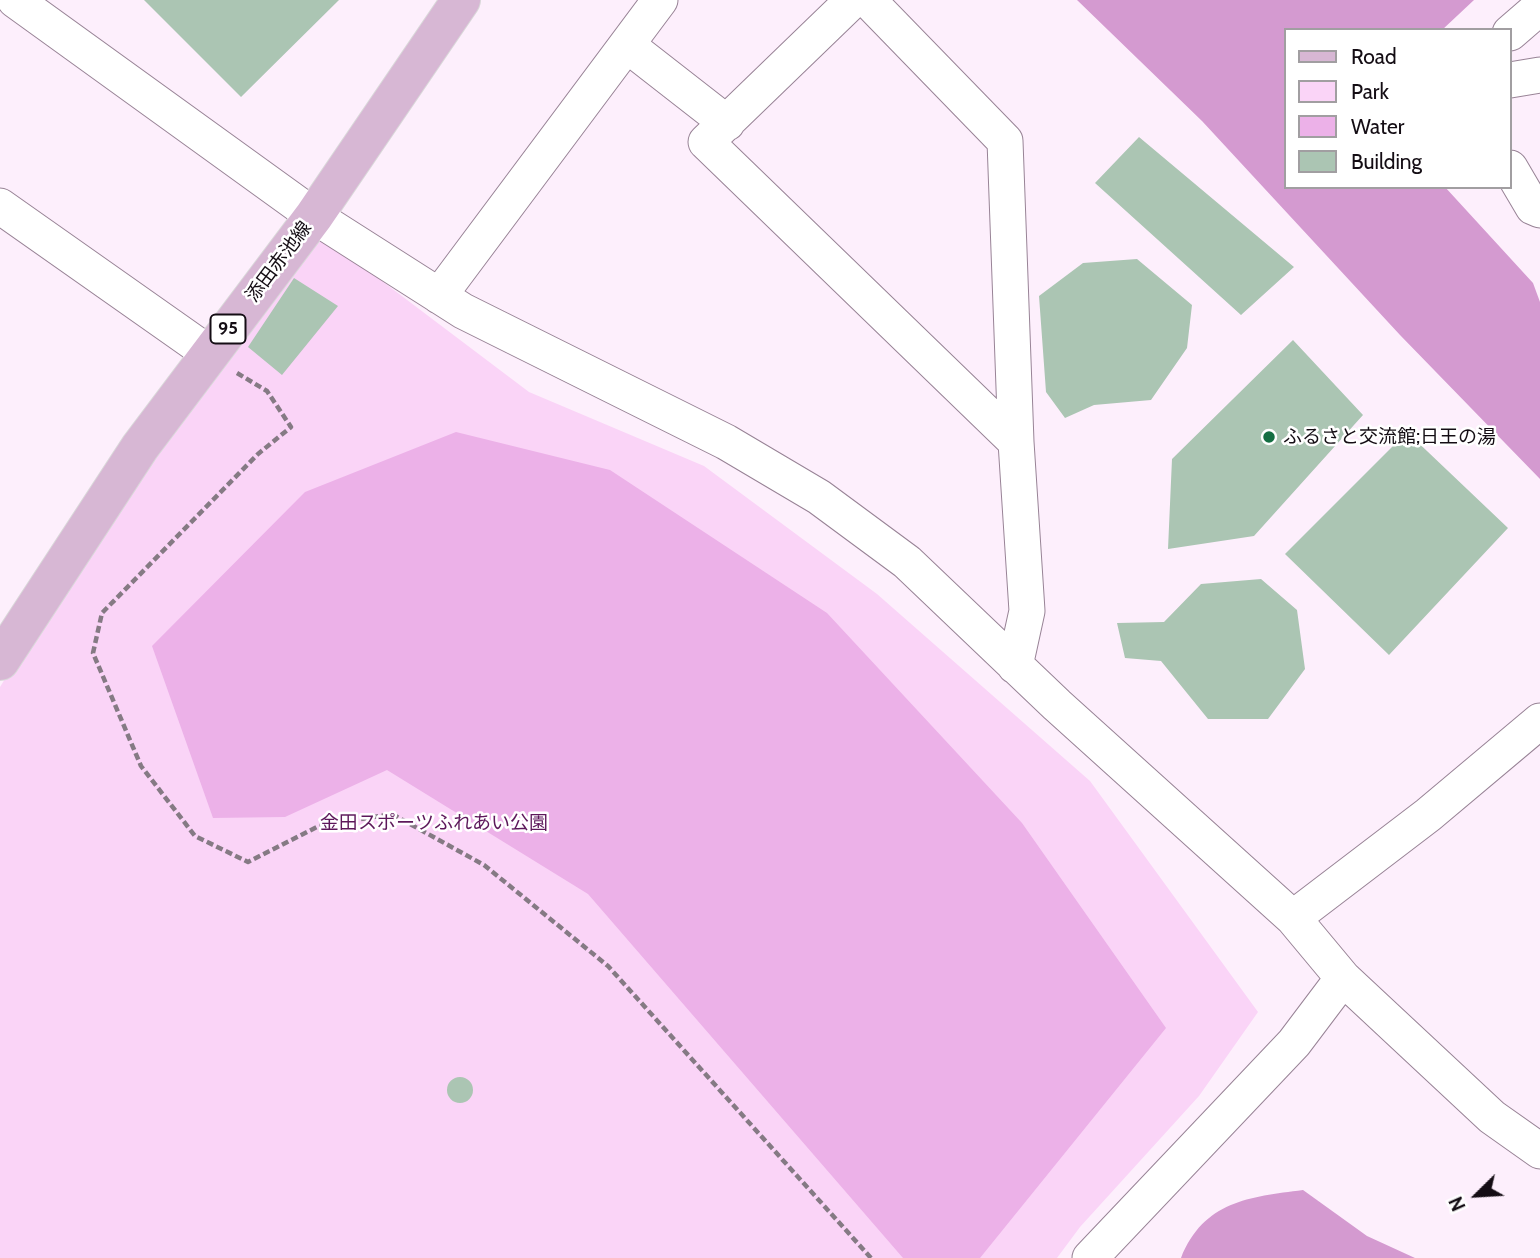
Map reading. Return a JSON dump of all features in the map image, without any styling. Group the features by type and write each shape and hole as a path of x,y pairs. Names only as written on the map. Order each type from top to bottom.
{"main road":[{"name":"添田赤池線","path":"0,661 140,447 314,216 461,0"}],"street":[{"path":"15,0 314,216 439,296 463,311 726,442 819,497 907,562 1015,666 1293,918 1343,978 1492,1117 1540,1152"},
{"path":"439,296 660,0"},
{"path":"853,0 706,142 1016,442"},
{"path":"868,0 1005,141 1016,442 1027,611 1015,666"},
{"path":"1512,31 1540,7"},
{"path":"627,45 727,123"},
{"path":"1512,80 1540,75"},
{"path":"1512,171 1533,206 1540,210"},
{"path":"0,206 210,354"},
{"path":"1293,918 1428,815 1540,721"},
{"path":"1090,1258 1294,1043 1343,978"}],"path":[{"path":"210,354 267,391 291,427 258,454 102,613 93,653 141,766 195,836 248,862 319,826 392,814 484,865 608,966 871,1258"}],"green space":[{"name":"金田スポーツふれあい公園","path":"325,238 529,392 704,466 877,594 1090,781 1258,1012 1199,1096 1080,1227 1057,1258 0,1258 0,687 44,616 301,253"}],"shaded area":[{"path":"1077,0 1474,0 1444,28 1284,28 1284,189 1447,189 1533,283 1540,302 1540,479 1400,335 1202,121"},
{"path":"1303,1190 1367,1236 1415,1258 1181,1258 1202,1224 1215,1213 1247,1200"}],"water":[{"path":"456,432 610,470 827,613 1022,823 1166,1028 980,1258 903,1258 588,894 387,770 285,817 213,818 152,646 305,492"}],"building":[{"path":"144,0 339,0 241,97"},
{"path":"1139,137 1294,267 1241,315 1095,183"},
{"path":"1137,259 1192,305 1187,348 1151,400 1094,405 1065,418 1046,392 1039,296 1083,263"},
{"path":"294,278 338,306 282,375 248,347"},
{"name":"ふるさと交流館;日王の湯","path":"1293,340 1363,415 1254,536 1168,549 1172,459"},
{"path":"1407,432 1508,528 1389,655 1285,554"},
{"path":"1261,579 1297,610 1305,669 1268,719 1208,719 1161,661 1125,658 1117,623 1164,622 1201,584"},
{"path":"460,1077 470,1080 473,1090 470,1100 460,1103 450,1100 447,1090 450,1080"}],"place":[{"name":"ふるさと交流館;日王の湯","path":"1269,437"}]}
